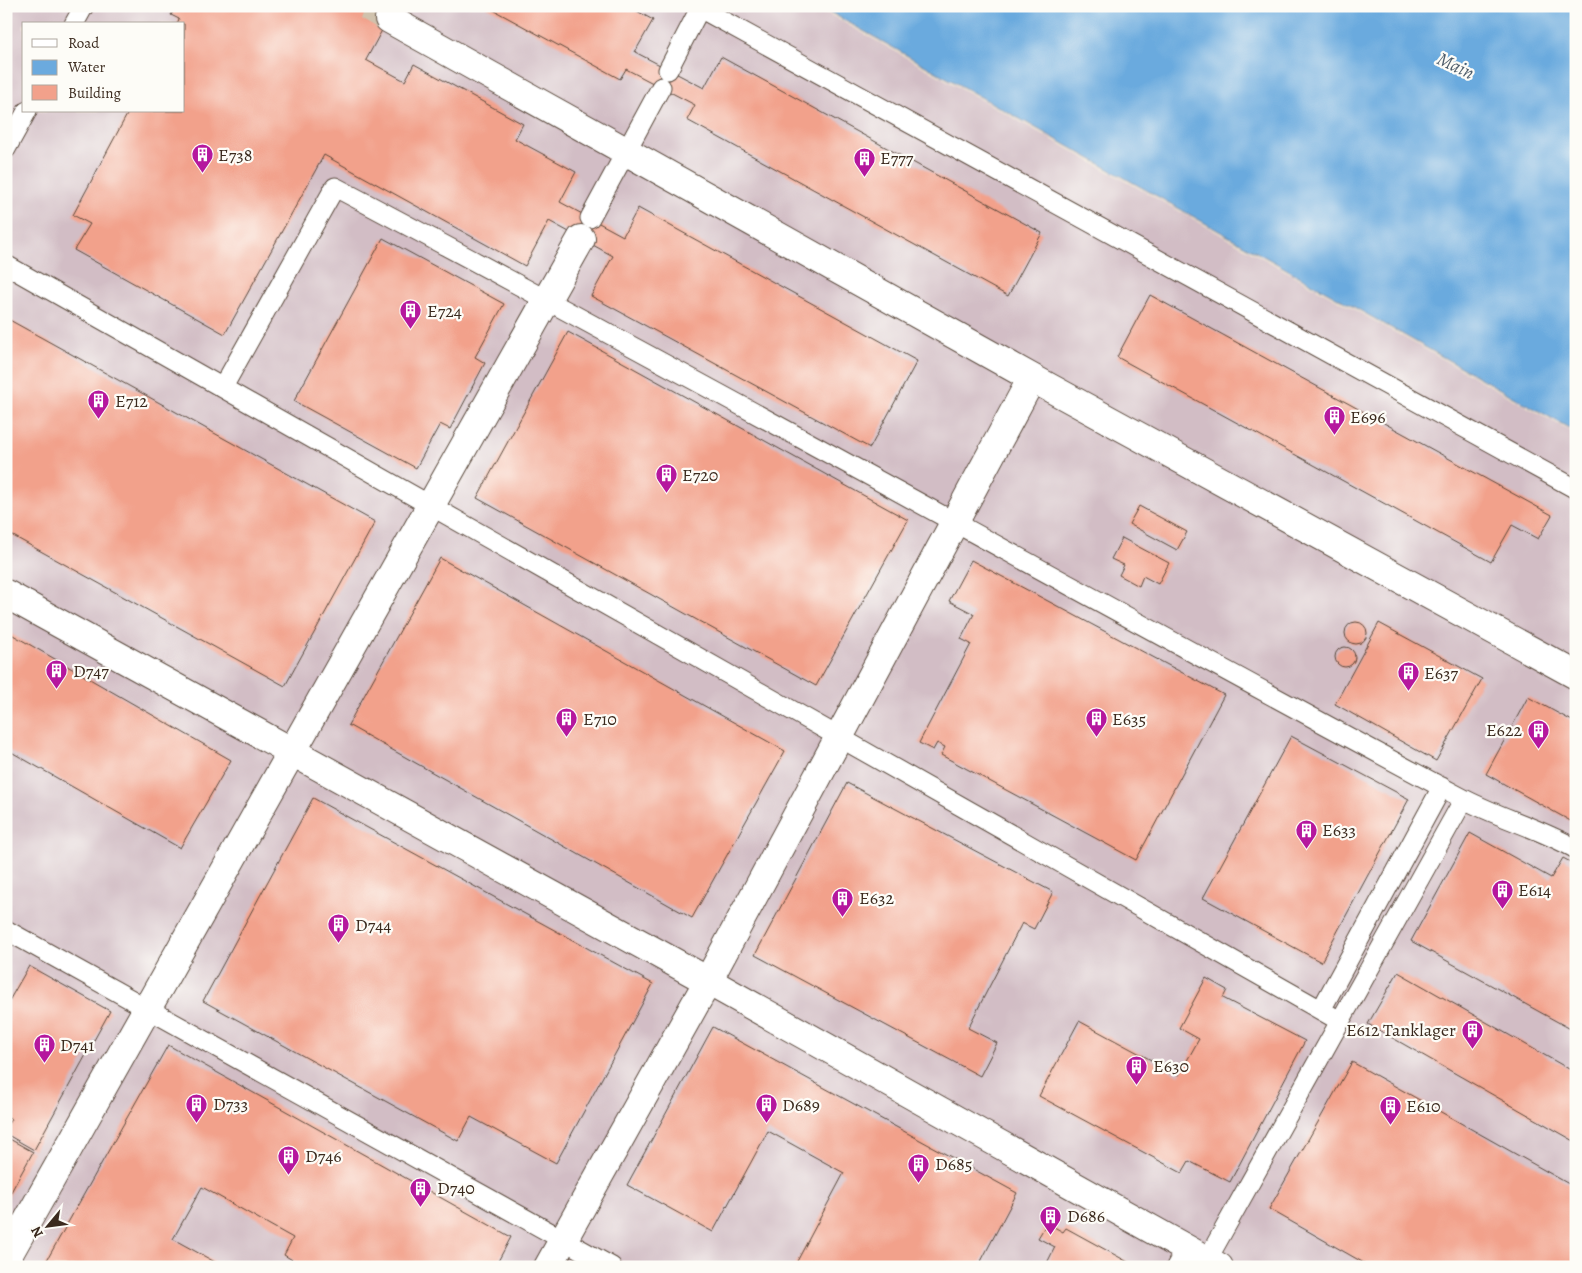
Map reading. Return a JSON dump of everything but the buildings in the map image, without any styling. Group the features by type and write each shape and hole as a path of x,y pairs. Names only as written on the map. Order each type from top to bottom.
{"street":[{"path":"389,19 1032,378 1576,675"},
{"path":"6,1259 293,752 585,228"},
{"path":"548,1267 708,981 1032,378"},
{"path":"6,594 708,981 1197,1261"}],"lane":[{"path":"75,22 84,6"},
{"path":"668,70 698,7 1576,489"},
{"path":"585,228 661,87"},
{"path":"6,149 26,112"},
{"path":"223,387 336,187 547,299 954,524 1464,799 1576,849"},
{"path":"6,265 1340,1021"},
{"path":"1321,1010 1442,787"},
{"path":"1197,1261 1340,1021 1464,799"},
{"path":"6,930 612,1267"}],"shaded area":[{"path":"6,6 815,6 1576,434 1576,1267 6,1267"}],"water":[{"name":"Main","path":"819,6 1576,6 1576,432"}],"tunnel":[{"path":"367,6 389,19"}],"place":[{"name":"E738","path":"202,174"},
{"name":"E777","path":"864,177"},
{"name":"E724","path":"411,330"},
{"name":"E712","path":"99,420"},
{"name":"E696","path":"1334,436"},
{"name":"E720","path":"666,494"},
{"name":"D747","path":"57,690"},
{"name":"E637","path":"1408,692"},
{"name":"E710","path":"567,738"},
{"name":"E635","path":"1096,738"},
{"name":"E622","path":"1538,749"},
{"name":"E633","path":"1306,849"},
{"name":"E614","path":"1502,909"},
{"name":"E632","path":"843,917"},
{"name":"D744","path":"339,944"},
{"name":"E612 Tanklager","path":"1472,1049"},
{"name":"D741","path":"44,1064"},
{"name":"E630","path":"1137,1085"},
{"name":"D733","path":"197,1123"},
{"name":"D689","path":"766,1124"},
{"name":"E610","path":"1390,1125"},
{"name":"D746","path":"289,1175"},
{"name":"D685","path":"919,1183"},
{"name":"D740","path":"421,1207"},
{"name":"D686","path":"1051,1235"}]}
